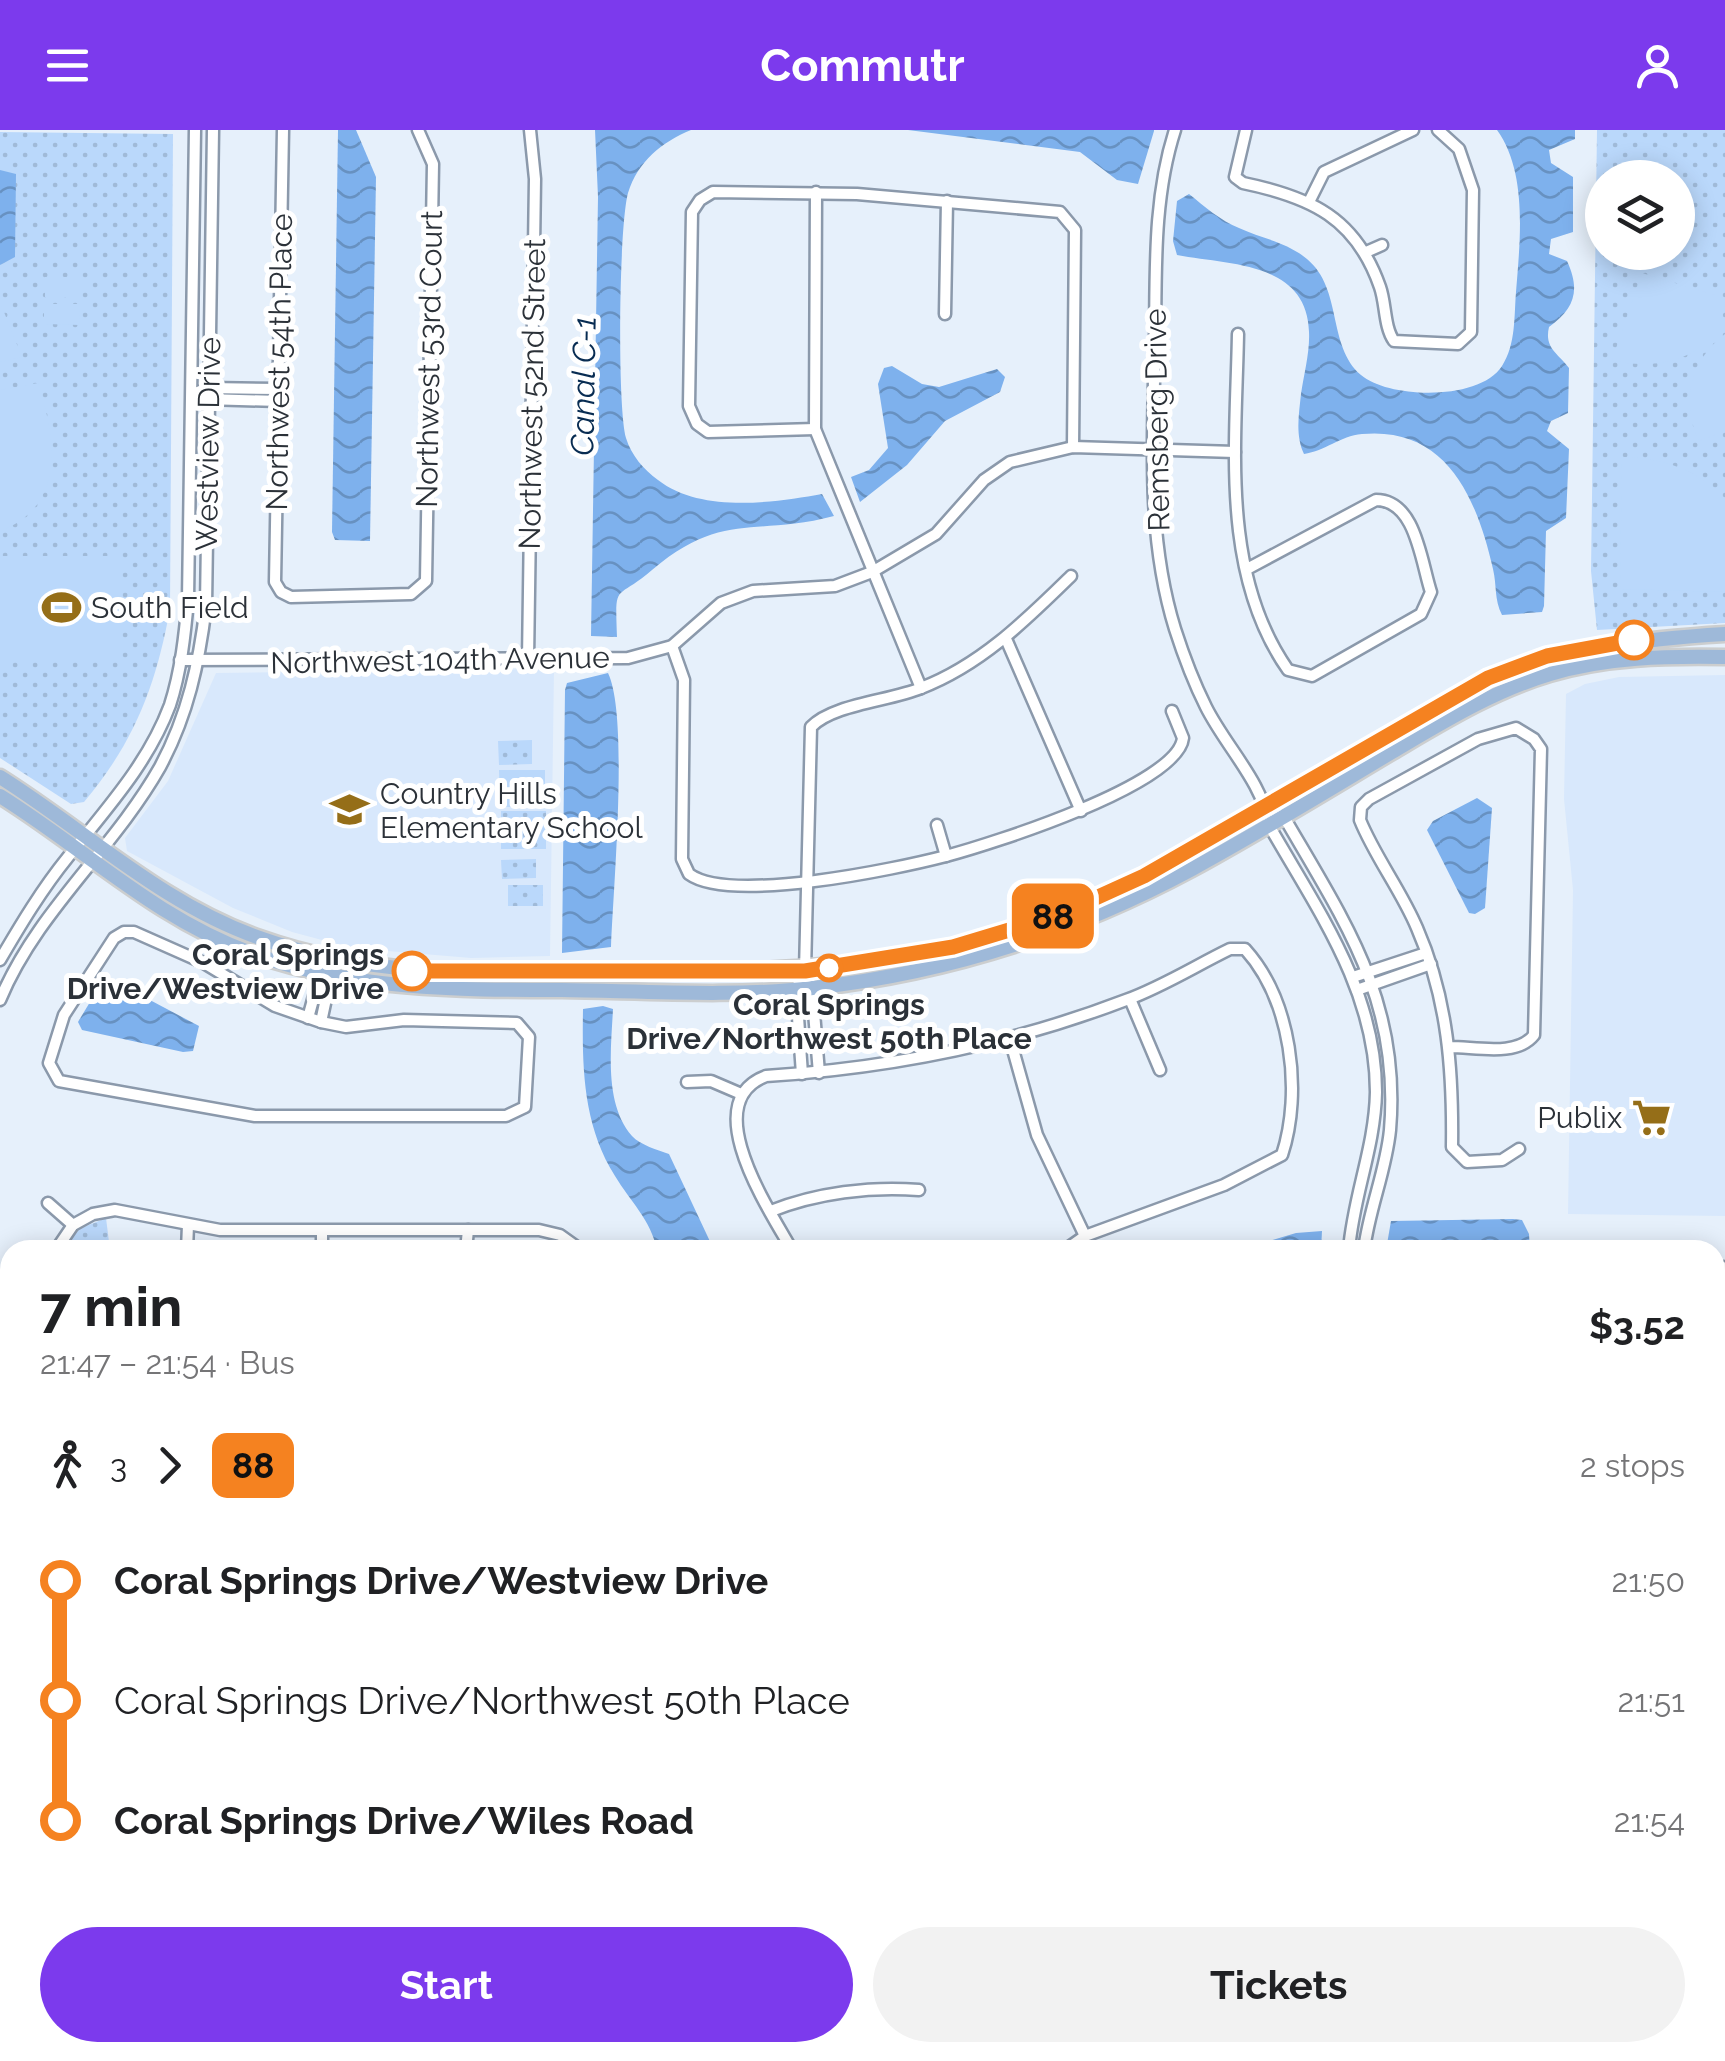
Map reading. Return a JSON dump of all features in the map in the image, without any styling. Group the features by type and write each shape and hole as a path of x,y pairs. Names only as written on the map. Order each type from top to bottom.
{"main road":[{"path":"0,796 80,843 102,848 202,912 257,938 331,960 443,973 805,971 953,947 1056,916 1144,876 1488,678 1570,650 1607,643 1725,634"},
{"path":"1570,650 1574,669"},
{"path":"0,777 80,843 92,861 144,900 194,928 326,976 443,990 804,989 958,962 1060,933 1151,891 1270,826 1492,696 1607,662 1725,657"}],"street":[{"name":"Westview Drive","path":"0,960 145,756 170,704 188,599 196,130"},
{"name":"Westview Drive","path":"0,1000 26,945 102,848 163,761 187,709 199,661 206,606 213,130"},
{"name":"Northwest 54th Place","path":"281,592 275,582 283,130"},
{"name":"Northwest 53rd Court","path":"281,592 291,597 411,594 426,581 433,164 418,130"},
{"name":"Northwest 52nd Street","path":"528,660 535,179 530,130"},
{"name":"Remsberg Drive","path":"1175,130 1165,162 1156,240 1153,448 1160,559 1175,628 1206,707 1267,807 1270,826 1341,948 1357,990 1376,1091 1368,1165 1350,1240"},
{"path":"1246,130 1235,176 1243,184 1310,200 1366,252 1394,340 1458,344 1467,340 1473,190 1459,149 1438,130"},
{"path":"1310,200 1324,172 1413,130"},
{"path":"815,429 708,432 697,424 689,406 692,212 700,200 713,192 816,192 947,201 1060,212 1069,218 1075,230 1073,447"},
{"path":"816,192 815,429 921,688"},
{"path":"945,314 947,201"},
{"path":"1366,252 1382,245"},
{"path":"1238,334 1237,518 1248,570 1274,650 1288,670 1299,676 1312,676 1421,614 1429,605 1431,592 1410,521 1400,507 1388,500 1376,500 1248,570"},
{"path":"192,394 279,395"},
{"name":"Northwest 104th Avenue","path":"180,660 628,658 672,646 721,603 753,592 835,586 872,572 936,534 984,480 1010,462 1073,447 1235,452"},
{"path":"802,1074 811,726 832,713 921,688 1006,639 1072,576"},
{"path":"1006,639 1031,706 1081,811"},
{"path":"672,646 684,680 682,860 689,874 714,886 805,881 946,856 1081,811 1174,760 1183,738 1172,712"},
{"path":"1450,1047 1515,1048 1526,1045 1534,1035 1541,749 1527,733 1516,728 1478,739 1361,807 1365,834 1399,889 1428,958 1450,1047 1452,1146 1468,1162 1502,1160 1519,1149"},
{"name":"Remsberg Drive","path":"1267,807 1284,817 1356,939 1374,984 1392,1091 1384,1170 1366,1240"},
{"path":"937,825 946,856"},
{"path":"124,932 134,932 204,963 275,1006 308,1018 346,1026 404,1020 517,1023 529,1037 525,1107 506,1116 255,1116 89,1088 59,1081 50,1072 51,1052 64,1015 114,938 124,932"},
{"path":"787,1240 733,1120 739,1094 747,1083 766,1076 906,1062 1010,1039 1130,999 1230,949 1244,949 1271,992 1284,1029 1293,1104 1282,1155 1224,1185 1079,1240"},
{"path":"1353,977 1428,958"},
{"path":"1357,990 1428,958"},
{"path":"308,1018 331,960"},
{"path":"321,1022 326,976"},
{"path":"804,989 820,1072"},
{"path":"1130,999 1160,1070"},
{"path":"1010,1039 1037,1135 1085,1236"},
{"path":"687,1082 712,1081 739,1094"},
{"path":"771,1211 800,1200 894,1188 920,1190"},
{"path":"48,1203 73,1225"},
{"path":"63,1240 73,1225 93,1214 115,1210 188,1225 322,1231 539,1230 560,1234 568,1240"},
{"path":"187,1240 188,1225"},
{"path":"467,1240 468,1230"},
{"path":"322,1231 322,1240"}],"shaded area":[{"path":"1597,130 1725,130 1725,623 1597,630 1591,571 1595,270 1695,270 1695,160 1597,160"},
{"path":"0,132 173,134 170,608 158,662 130,734 84,802 71,804 0,758"},
{"path":"1642,273 1725,298 1722,318 1701,347 1686,356 1649,364 1612,360"},
{"path":"45,277 79,277 79,297 45,297"},
{"path":"0,302 22,357 0,362"},
{"path":"44,304 80,304 79,325 44,324"},
{"path":"1725,334 1725,431 1699,441 1690,411 1692,383 1704,356"},
{"path":"38,383 51,448 46,488 21,520 0,531 0,390"},
{"path":"1622,457 1679,468 1705,481 1725,502 1725,592 1620,589"},
{"name":"South Field","path":"0,556 122,556 122,658 0,658"},
{"name":"Country Hills Elementary School","path":"554,669 550,956 471,958 352,948 292,932 233,908 127,851 125,838 168,781 216,673"},
{"path":"1725,675 1725,1216 1568,1214 1573,890 1564,799 1566,694 1585,684 1619,677"},
{"path":"532,740 532,764 499,765 498,741"},
{"path":"499,770 545,770 545,807 500,807"},
{"path":"501,811 546,811 546,849 501,849"},
{"path":"536,859 536,878 502,879 501,860"},
{"path":"508,885 543,885 543,906 508,906"},
{"path":"106,1218 109,1240 71,1240 79,1229"}],"water":[{"path":"338,130 356,130 376,177 370,541 335,540 332,532"},
{"path":"595,130 691,130 652,154 638,171 628,193 620,355 623,419 626,438 635,456 658,480 694,497 737,503 822,494 834,516 720,532 677,551 620,594 616,607 617,637 591,636 598,197"},
{"path":"908,130 1154,131 1138,184 1117,180 1080,152"},
{"path":"1497,130 1575,130 1575,139 1549,150 1551,163 1573,177 1573,232 1551,239 1549,254 1567,261 1574,281 1573,298 1549,327 1548,334 1553,350 1569,368 1568,413 1551,421 1547,431 1569,449 1566,518 1546,531 1542,612 1502,615 1478,517 1467,493 1437,455 1416,442 1391,435 1362,434 1304,454 1298,424 1309,332 1305,309 1295,291 1261,271 1177,255 1173,241 1177,201 1189,194 1226,221 1307,259 1326,286 1343,349 1361,375 1392,389 1412,392 1455,391 1475,386 1502,366 1510,349 1514,321 1520,208 1514,166"},
{"path":"0,170 16,174 15,257 0,265"},
{"path":"892,366 922,384 939,387 997,369 1005,377 1000,392 945,421 907,465 860,502 851,477 869,470 888,448 878,384 884,368"},
{"path":"608,673 618,726 619,764 611,947 562,953 565,690 567,683"},
{"path":"1477,798 1492,808 1485,908 1475,914 1469,913 1427,830 1433,821"},
{"path":"114,981 199,1026 193,1051 82,1030 78,1022 102,982"},
{"path":"583,1009 613,1009 611,1076 623,1123 640,1142 669,1154 709,1240 654,1240 604,1157 587,1096"},
{"path":"1522,1220 1529,1240 1388,1240 1391,1221"},
{"path":"1322,1231 1322,1240 1273,1240"}],"bus line":[{"name":"88","path":"412,971 805,971 880,962 953,947 1056,916 1144,876 1488,678 1547,656 1634,640"}],"place":[{"name":"South Field","path":"61,607"},
{"name":"Country Hills Elementary School","path":"350,810"},
{"name":"Coral Springs Drive/Northwest 50th Place","path":"829,968"},
{"name":"Coral Springs Drive/Westview Drive","path":"412,971"},
{"name":"Publix","path":"1652,1117"}],"water label":[{"name":"Canal C-1","path":"583,386"}]}
